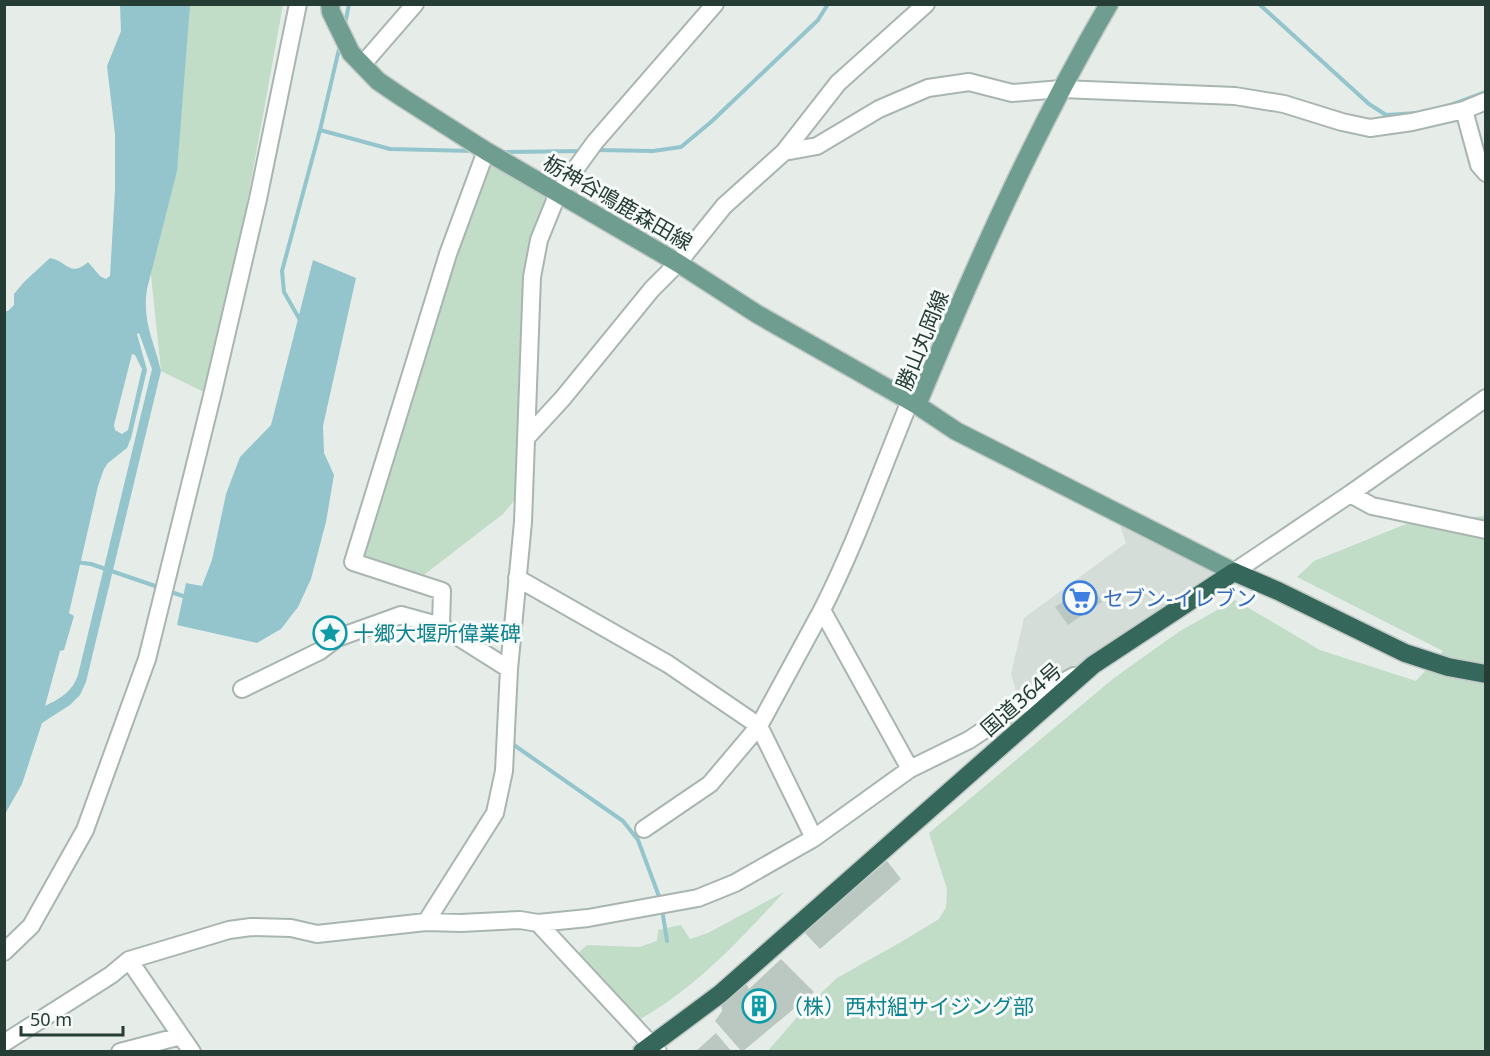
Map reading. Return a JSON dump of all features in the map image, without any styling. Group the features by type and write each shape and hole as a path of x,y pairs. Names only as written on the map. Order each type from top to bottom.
{"highway":[{"name":"国道364号","path":"650,1050 720,994 1093,665 1234,572"},
{"path":"1234,572 1278,591 1405,654 1448,667 1485,674"}],"main road":[{"name":"勝山丸岡線","path":"1109,4 1061,89 994,226 913,403 956,431 1234,572"},
{"name":"栃神谷鳴鹿森田線","path":"330,8 357,59 378,81 403,98 486,151 678,263 757,314 913,403"}],"street":[{"path":"4,952 31,926 85,830 147,659 258,199 298,4"},
{"path":"357,59 415,4"},
{"path":"426,922 495,813 504,771 509,669 523,522 528,436 532,277 539,240 558,193 596,142 715,4"},
{"path":"528,436 563,398 652,289 678,263 724,206 784,152 838,84 926,4"},
{"path":"784,152 817,146 879,109 893,105 928,88 969,82 1012,93 1061,89 1235,96 1284,104 1370,128 1412,122 1464,110 1485,101"},
{"path":"1464,110 1479,165 1485,173"},
{"path":"441,626 442,591 353,562 448,254 486,151"},
{"path":"1234,572 1350,494 1485,398"},
{"path":"644,829 710,783 759,726 849,556 858,526 913,403"},
{"path":"1350,494 1372,506 1485,530"},
{"path":"517,578 668,664 759,726 814,838"},
{"path":"822,610 910,769"},
{"path":"242,689 320,651 337,638 401,615 441,626 509,669"},
{"path":"4,1043 111,975 129,960 229,930 251,927 291,928 317,934 426,922 520,920 538,923 588,918 698,898 735,883 814,838 910,769 969,740 1020,706 1093,665"},
{"path":"538,923 650,1050"},
{"path":"129,960 192,1052"},
{"path":"120,1052 181,1036"}],"shaded area":[{"path":"1118,520 1234,572 1020,706 1011,674 1024,618 1126,543"}],"green space":[{"path":"171,5 283,5 212,396 161,371 151,275"},
{"path":"486,151 558,193 539,240 521,492 503,514 416,581 353,562"},
{"path":"1485,516 1485,1051 767,1052 805,1008 837,978 939,919 946,907 947,889 929,833 1114,678 1180,631 1235,600 1320,650 1416,681 1443,651 1297,577 1314,561 1406,524"},
{"path":"784,892 732,947 694,982 631,1024 572,959 587,945 639,947 657,941 658,930 681,925 690,939 708,933"}],"water":[{"path":"120,5 190,5 177,171 147,289 146,301 147,321 161,371 86,682 80,695 70,705 42,723 22,784 5,814 5,311 14,305 14,294 24,282 50,258 73,269 82,267 88,262 100,276 106,279 110,276 115,189 115,134 107,66 121,31","holes":["139,333 152,369 78,675 73,686 65,694 45,706 60,651 64,650 74,616 69,613 98,486 108,463 127,448 131,438 147,370 137,334","132,354 135,355 142,369 128,430 122,434 115,430 114,425"]},
{"path":"313,260 356,278 323,426 324,453 334,475 326,522 311,579 298,607 281,629 257,643 177,625 186,583 202,586 212,560 226,494 240,457 271,425"}],"building":[{"path":"1090,584 1102,602 1068,625 1055,607"},
{"path":"887,861 901,879 820,949 804,932"},
{"name":"（株）西村組サイジング部","path":"781,959 814,992 742,1052 715,1021 722,1011 721,1002 745,981 749,989"},
{"path":"716,1033 732,1052 695,1052"}],"waterway":[{"path":"345,24 349,4"},
{"path":"597,150 653,151 681,147 711,122 818,20 828,4"},
{"path":"1259,4 1369,104 1386,115 1417,113"},
{"path":"300,320 284,292 282,271 340,45"},
{"path":"1448,106 1486,92"},
{"path":"320,130 390,149 473,151"},
{"path":"504,152 583,151"},
{"path":"76,562 91,564 161,588"},
{"path":"168,591 186,597"},
{"path":"511,743 623,821 638,840 660,899"},
{"path":"662,909 667,941"}],"place":[{"name":"セブン-イレブン","path":"1080,598"},
{"name":"十郷大堰所偉業碑","path":"330,633"},
{"name":"（株）西村組サイジング部","path":"759,1006"}]}
